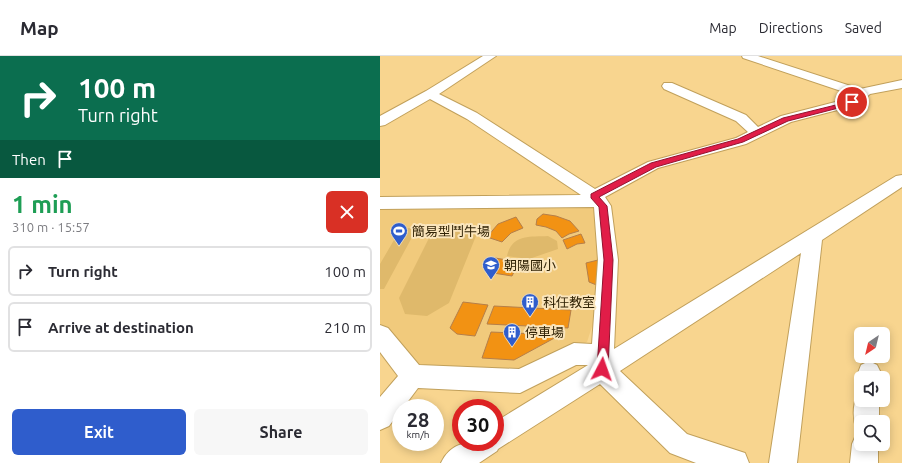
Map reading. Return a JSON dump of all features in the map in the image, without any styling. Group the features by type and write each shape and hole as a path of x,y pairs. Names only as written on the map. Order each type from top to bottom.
{"street":[{"path":"380,122 430,94 490,56"},
{"path":"747,56 862,94"},
{"path":"380,203 596,199 653,165 741,140 786,119 852,102 866,91 902,84"},
{"path":"668,86 741,118 756,133"},
{"path":"430,94 472,116 596,199 603,206 608,260 603,362"},
{"path":"504,432 603,362 813,236 902,180"},
{"path":"783,463 813,236"},
{"path":"380,335 413,376 520,381 574,354 603,362 692,456 734,463"},
{"path":"380,417 413,376"},
{"path":"864,463 865,451"}],"shaded area":[{"name":"朝陽國小","path":"593,208 598,210 601,299 587,342 515,376 417,371 380,323 380,209"},
{"path":"443,224 471,225 476,236 449,303 427,316 405,314 399,298 431,234"},
{"name":"簡易型鬥牛場","path":"401,228 417,228 384,289 380,289 380,264"},
{"path":"548,236 557,241 558,249 529,259 507,256 509,249 517,240 528,237"}],"building":[{"path":"543,214 556,216 570,221 579,231 562,238 556,231 536,225 537,219"},
{"path":"516,217 523,228 511,233 502,242 487,237 498,224"},
{"path":"581,234 585,243 577,244 567,249 563,240"},
{"path":"495,258 519,262 512,276 487,272"},
{"path":"598,260 599,286 589,282 586,263"},
{"path":"463,302 488,305 475,336 457,334 450,328"},
{"name":"科任教室","path":"494,306 571,310 568,328 487,324"},
{"name":"停車場","path":"491,332 560,335 514,360 482,358"}],"place":[{"name":"簡易型鬥牛場","path":"399,246"},
{"name":"朝陽國小","path":"491,280"},
{"name":"科任教室","path":"530,317"},
{"name":"停車場","path":"512,347"}],"route":[{"path":"602,369 608,260 603,206 594,196 653,165 741,140 786,119 852,102"}]}
